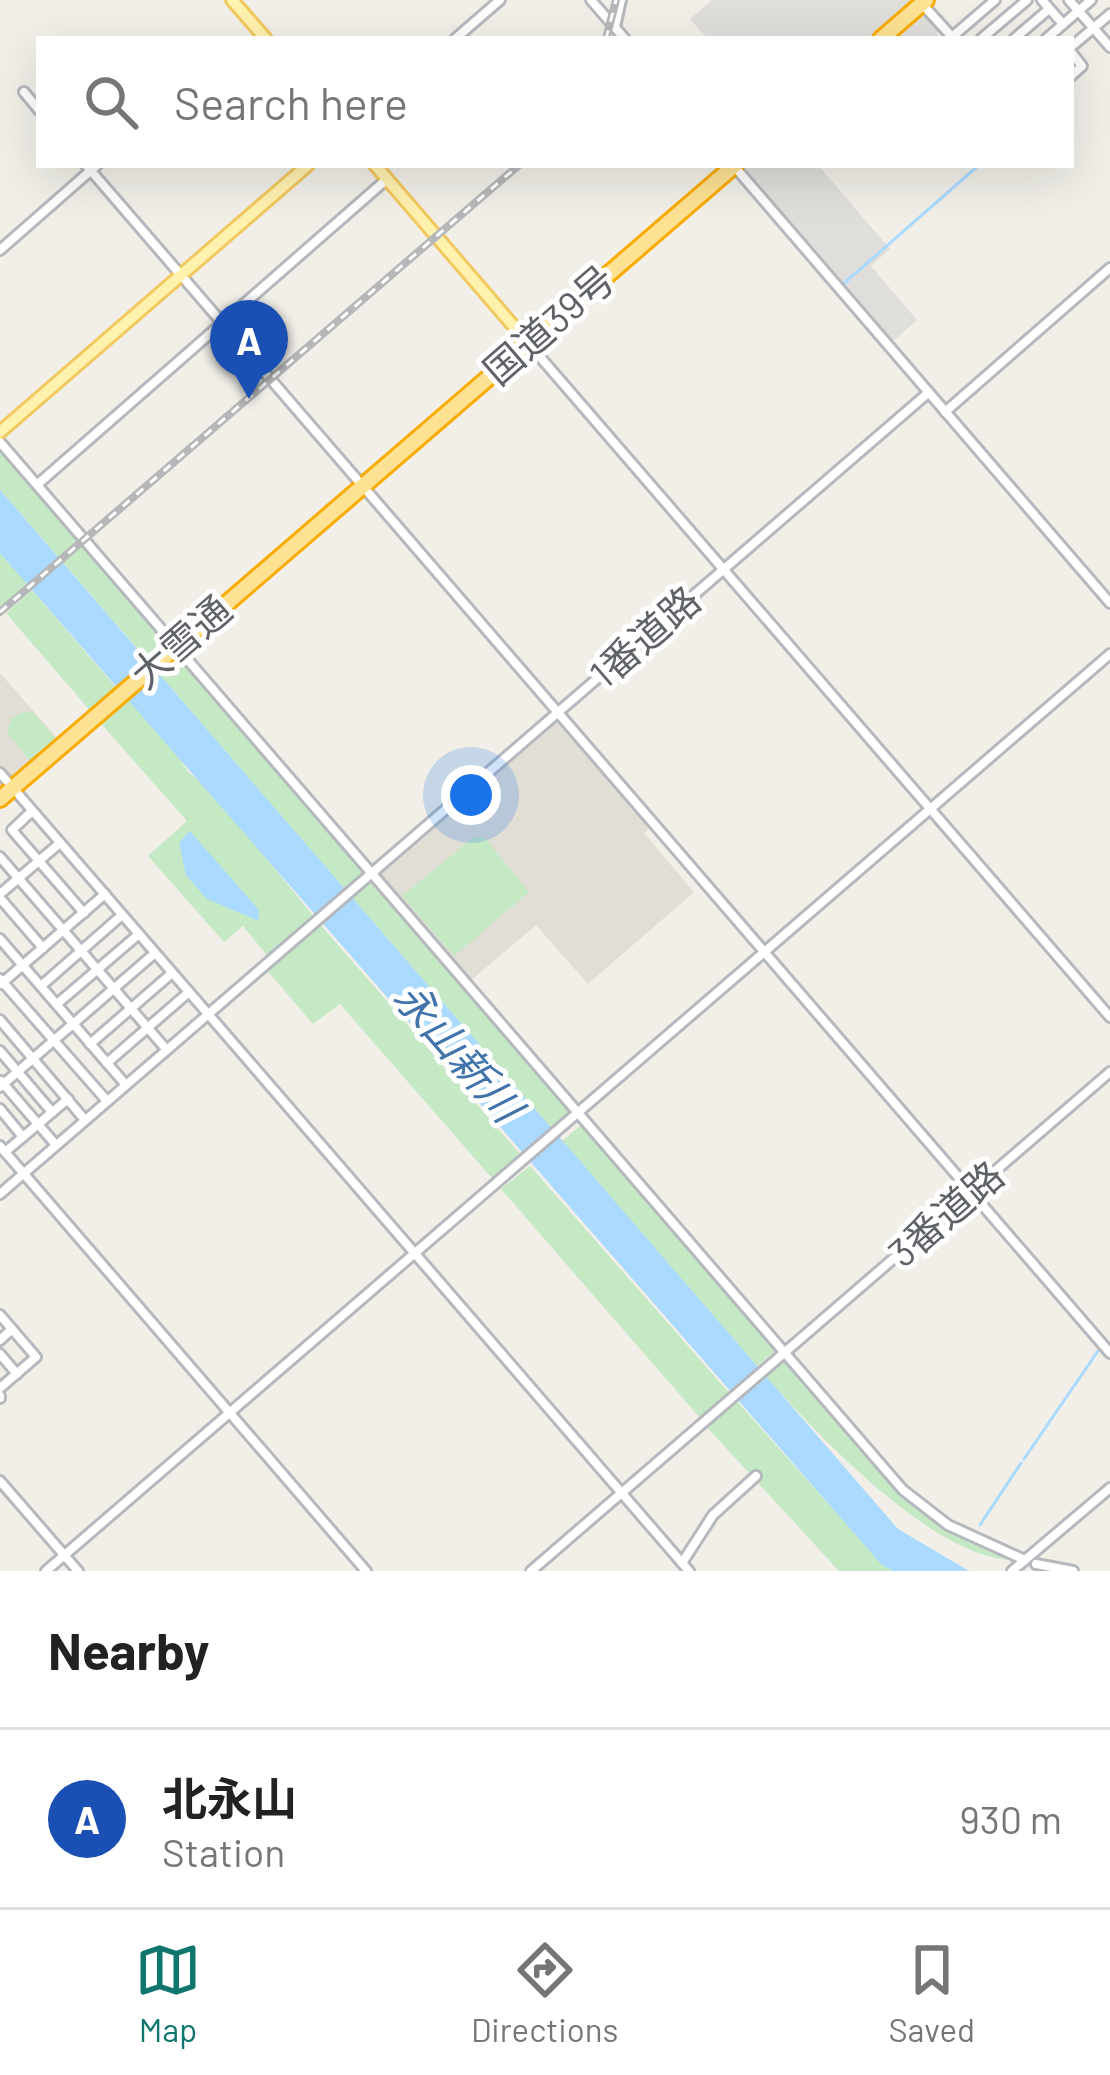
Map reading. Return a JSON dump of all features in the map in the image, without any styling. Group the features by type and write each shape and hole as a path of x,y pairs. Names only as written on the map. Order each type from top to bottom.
{"highway":[{"path":"890,36 924,2"},
{"name":"国道39号","path":"363,485 731,168"},
{"name":"大雪通","path":"6,794 363,485"}],"main road":[{"path":"232,0 263,36"},
{"path":"0,432 305,168"},
{"path":"378,168 528,343"}],"street":[{"path":"458,36 500,0"},
{"path":"591,0 622,36"},
{"path":"615,27 621,0"},
{"path":"955,36 994,0"},
{"path":"984,36 1027,0"},
{"path":"1042,0 1063,24"},
{"path":"1069,0 1110,47"},
{"path":"1049,36 1091,0"},
{"path":"924,2 951,36"},
{"path":"1018,36 1049,9"},
{"path":"1074,46 1110,14"},
{"path":"966,25 977,36"},
{"path":"934,36 943,27"},
{"path":"247,36 256,28"},
{"path":"24,92 36,106"},
{"path":"0,250 91,168"},
{"path":"93,168 1110,1353"},
{"path":"737,168 1110,603"},
{"path":"38,484 387,179"},
{"path":"945,412 1110,268"},
{"path":"528,343 1110,1017"},
{"name":"1番道路","path":"208,1014 928,393"},
{"path":"0,442 171,651 372,872 574,1116 914,1501 1023,1565 1072,1571"},
{"path":"998,473 1009,464"},
{"path":"46,1571 1110,654"},
{"path":"0,773 6,794 32,811 686,1567 713,1515 756,1476"},
{"path":"32,811 12,830 83,913"},
{"path":"43,948 1,891 59,843"},
{"path":"0,857 166,1049"},
{"path":"105,894 1,982 107,1101"},
{"path":"41,986 122,915"},
{"path":"57,1004 139,934"},
{"path":"0,939 126,1085"},
{"path":"0,957 9,950"},
{"path":"56,1145 1,1084 155,953"},
{"path":"91,1044 172,973"},
{"path":"107,1063 189,992"},
{"path":"1,1191 208,1014"},
{"path":"0,1020 85,1120"},
{"path":"0,1051 52,1112"},
{"name":"3番道路","path":"624,1495 1110,1072"},
{"path":"68,1099 3,1149 366,1571"},
{"path":"0,1109 23,1137"},
{"path":"0,1315 36,1357 0,1394"},
{"path":"0,1340 13,1329"},
{"path":"0,1354 17,1373"},
{"path":"0,1480 79,1571"},
{"path":"1023,1565 1110,1488"},
{"path":"531,1571 624,1495"}],"shaded area":[{"path":"712,0 915,0 873,36 705,36 690,19"},
{"path":"924,11 940,30 938,36 894,36"},
{"path":"821,168 890,249 871,266 917,320 889,345 739,170"},
{"path":"0,673 58,739 13,778 0,767"},
{"path":"557,718 651,826 644,833 694,892 588,984 536,925 470,981 378,873"}],"green space":[{"path":"0,446 175,645 151,664 0,490"},
{"path":"0,553 27,583 1,607 0,606"},
{"path":"32,590 119,691 93,714 6,613"},
{"path":"178,649 371,870 346,891 154,668"},
{"path":"124,696 160,730 189,773 210,789 314,917 261,964 266,954 243,926 224,942 148,856 187,821 97,719"},
{"path":"33,712 56,739 30,761 7,732 11,719"},
{"path":"474,837 485,838 529,892 454,956 402,896"},
{"path":"374,874 576,1109 552,1129 350,895"},
{"path":"318,922 526,1161 498,1185 340,1004 313,1024 265,968"},
{"path":"586,1121 780,1347 757,1366 562,1141"},
{"path":"530,1166 730,1394 701,1419 501,1189"},
{"path":"786,1354 903,1490 932,1515 1022,1559 990,1557 955,1542 880,1490 764,1374"},
{"path":"734,1398 893,1571 839,1571 704,1424"}],"water":[{"name":"永山新川","path":"0,490 898,1529 969,1571 893,1571 881,1564 0,553"},
{"path":"190,831 258,909 259,921 207,899 186,875 179,843"}],"waterway":[{"path":"897,36 923,13"},
{"path":"841,286 976,168"},
{"path":"837,292 858,317"},
{"path":"860,319 893,357"},
{"path":"895,359 924,392"},
{"path":"928,398 978,456"},
{"path":"1012,495 1049,538"},
{"path":"259,964 278,946"},
{"path":"208,1008 252,970"},
{"path":"195,1020 200,1016"},
{"path":"186,1028 192,1023"},
{"path":"178,1035 182,1032"},
{"path":"168,1044 175,1038"},
{"path":"38,1156 45,1150"},
{"path":"28,1165 34,1159"},
{"path":"416,1247 491,1181"},
{"path":"384,1275 408,1254"},
{"path":"1024,1459 1100,1348"},
{"path":"199,1434 223,1413"},
{"path":"628,1494 704,1428"},
{"path":"980,1525 1021,1463"},
{"path":"147,1479 163,1465"},
{"path":"539,1571 621,1500"},
{"path":"76,1541 95,1523"}],"railway":[{"path":"607,36 616,0"},
{"path":"0,612 516,168"}],"place":[{"name":"北永山","path":"249,399"}]}
